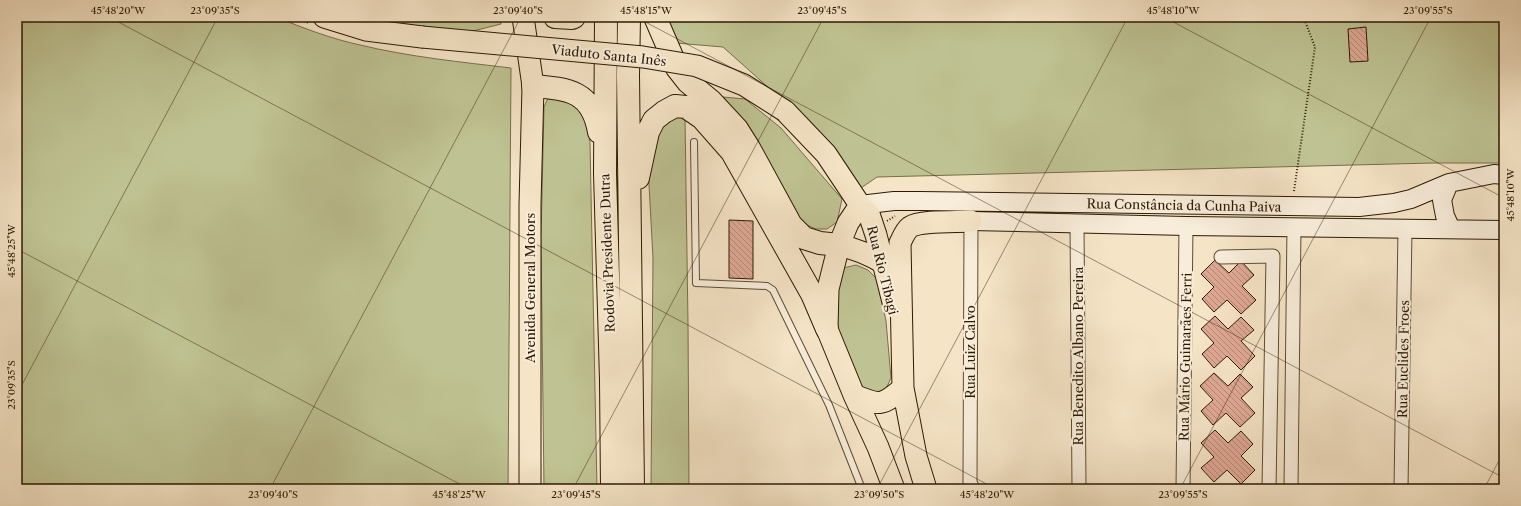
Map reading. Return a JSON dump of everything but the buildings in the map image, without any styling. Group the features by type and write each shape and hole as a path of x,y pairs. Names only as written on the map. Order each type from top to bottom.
{"highway":[{"path":"555,17 574,17"},
{"name":"Rodovia Presidente Dutra","path":"606,17 605,173 611,380 612,489"},
{"name":"Rodovia Presidente Dutra","path":"629,17 633,489"},
{"path":"655,17 677,68 688,82 711,101 737,129 791,225 804,238 820,243 839,245"},
{"path":"533,86 564,90 578,95 590,105 597,120 605,173"},
{"path":"630,210 648,132 654,120 664,112 676,106 686,107 702,118 732,152 812,294 827,329"}],"main road":[{"name":"Viaduto Santa Inês","path":"324,17 366,30 422,37 643,57 697,66 744,85 785,111"},
{"path":"511,17 530,205"},
{"name":"Avenida General Motors","path":"523,17 533,86 530,205 530,489"},
{"path":"516,66 522,76 533,86"},
{"name":"Rua Rio Tibagi","path":"785,111 826,154 860,204 869,214 892,295 902,362"},
{"path":"860,204 848,223 839,245 828,289 827,329 854,395 878,447 894,489"},
{"path":"925,487 916,456 903,388 900,243 904,233 911,226 922,223 971,221"},
{"path":"839,245 859,250 884,263"},
{"path":"854,395 873,403 884,402 903,388"},
{"path":"878,447 893,466 925,487"}],"street":[{"name":"Rua Constância da Cunha Paiva","path":"860,204 894,201 920,201 1359,207 1394,203 1411,199 1448,183 1494,174 1504,175"},
{"path":"1448,183 1442,200 1445,216 1451,229"},
{"name":"Rua Constância da Cunha Paiva","path":"971,221 1186,226 1504,230"},
{"name":"Rua Luiz Calvo","path":"971,221 972,486"},
{"name":"Rua Benedito Albano Pereira","path":"1077,224 1079,489"},
{"name":"Rua Mário Guimarães Ferri","path":"1183,489 1186,226"},
{"path":"1291,489 1294,227"},
{"name":"Rua Euclides Froes","path":"1401,489 1405,229"},
{"path":"1221,257 1273,256 1269,489"}],"lane":[{"path":"694,142 696,283 767,286 772,290 829,405 862,489"}],"path":[{"path":"1292,206 1315,47 1305,21 1301,17"}],"green space":[{"path":"17,17 276,17 349,43 436,59 511,68 508,489 17,489"},
{"path":"352,17 500,17 501,24 469,32 368,22"},
{"path":"662,17 1504,17 1504,163 1433,163 877,177 861,188 788,105 723,47 676,43"},
{"path":"560,94 587,112 590,143 597,489 544,489 541,238 544,107 548,98"},
{"path":"723,97 745,99 781,128 842,199 837,222 827,229 816,229 802,223 756,144"},
{"path":"677,116 685,118 689,489 651,489 653,258 648,166 652,135 666,118"},
{"path":"856,265 868,270 877,279 886,321 891,378 885,391 877,394 866,392 860,384 837,334 837,279 843,268"}]}
